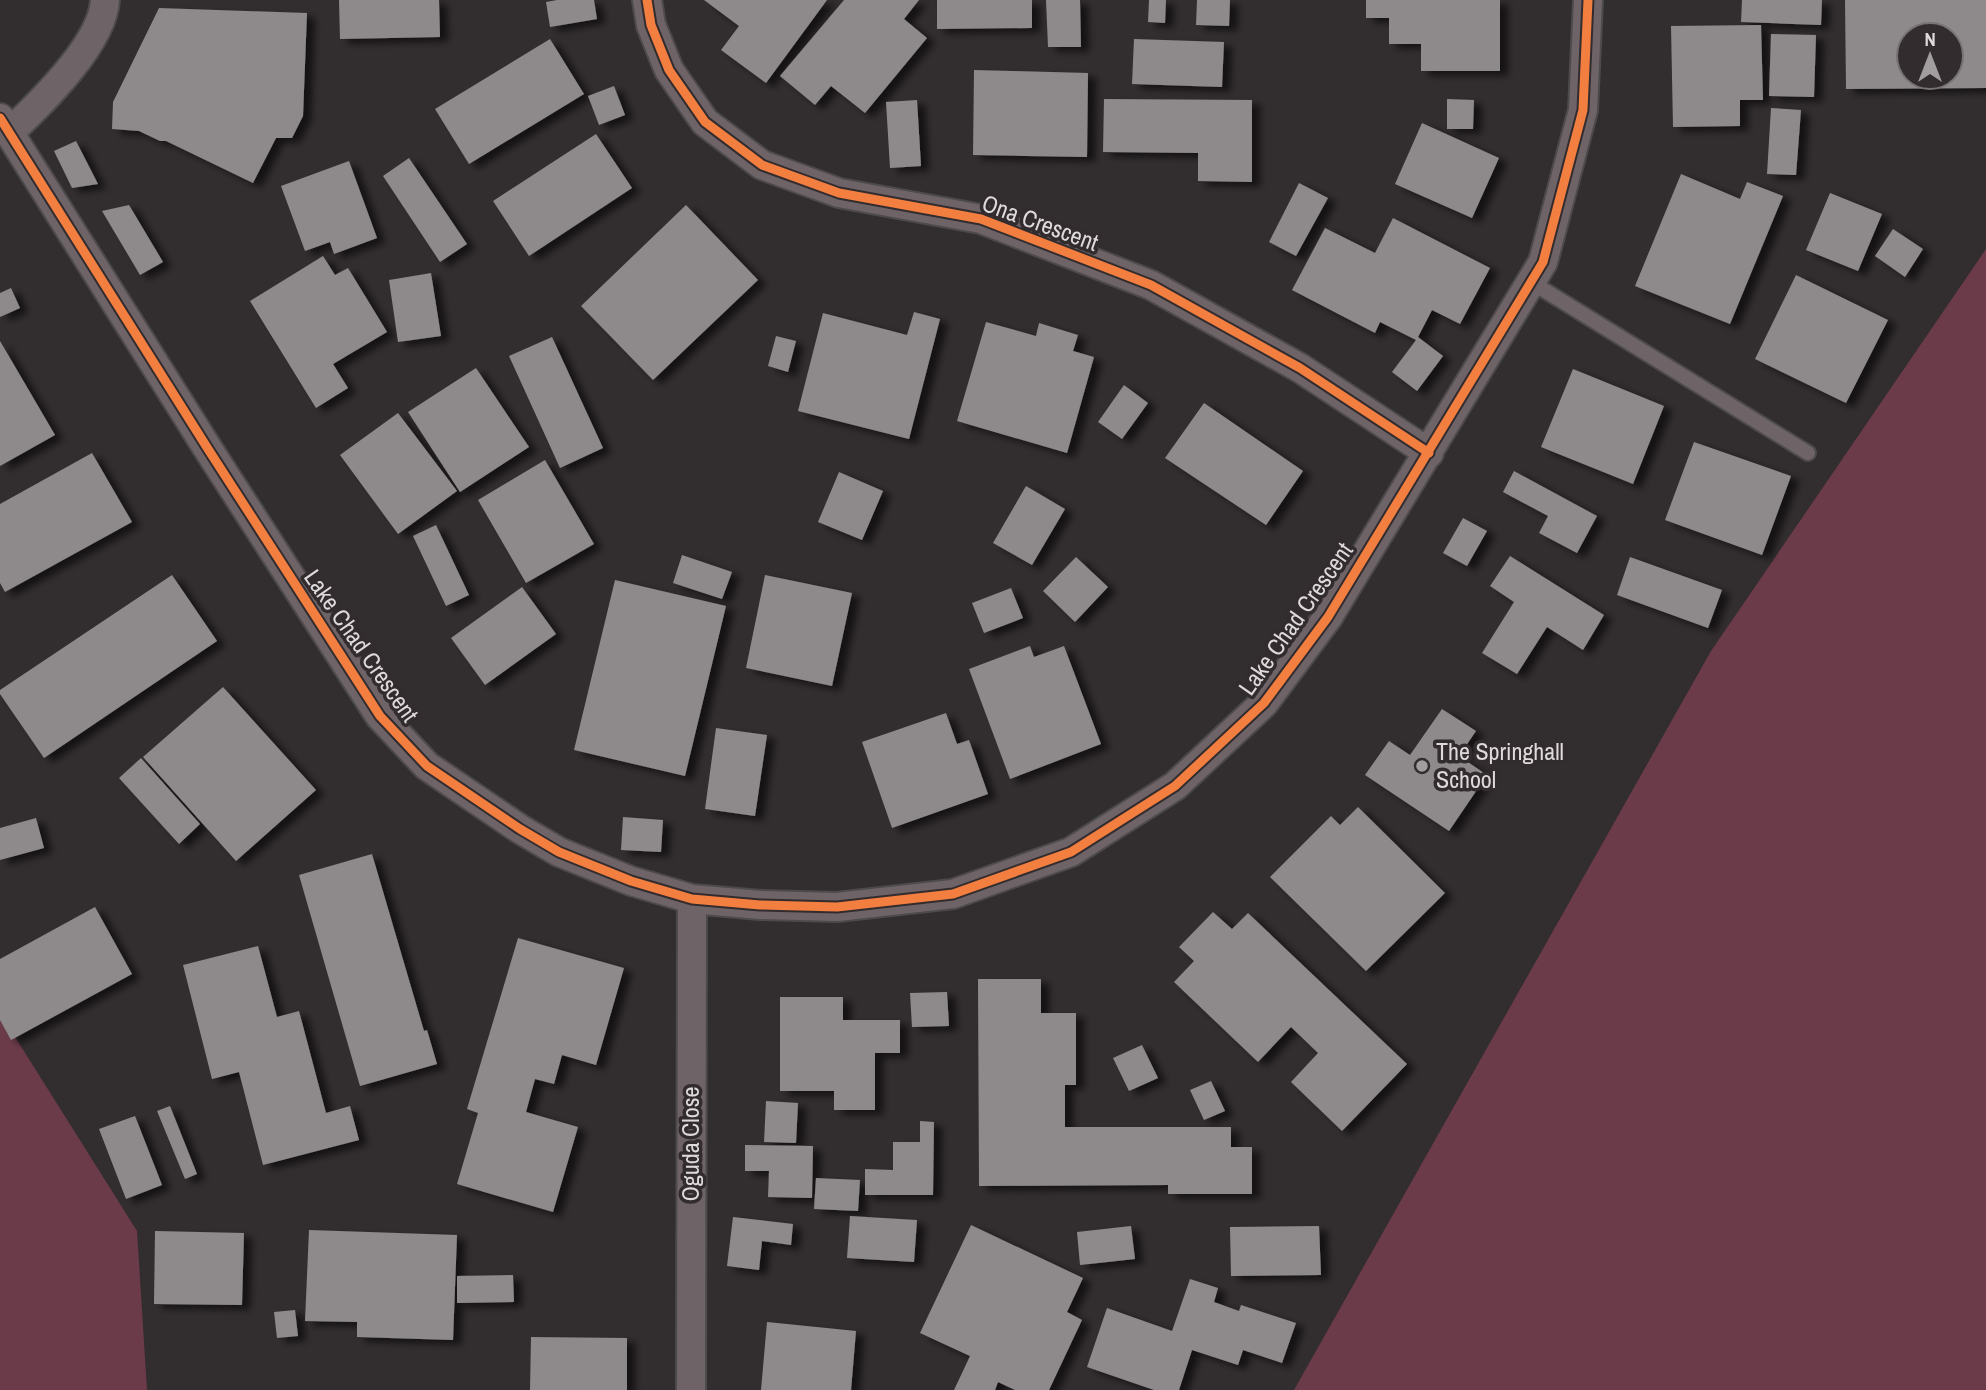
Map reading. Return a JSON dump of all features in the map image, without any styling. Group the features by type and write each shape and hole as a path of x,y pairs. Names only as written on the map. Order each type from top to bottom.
{"street":[{"path":"5,126 55,89 94,34 105,13 106,0"},
{"name":"Ona Crescent","path":"647,0 651,25 669,70 705,122 762,165 839,193 981,219 1151,285 1300,368 1429,453"},
{"name":"Lake Chad Crescent","path":"5,126 380,716 427,766 539,841 559,852 631,881 692,899 760,905 837,907 953,894 1071,852 1175,786 1264,703 1328,617 1543,262 1583,110 1588,0"},
{"name":"Oguda Close","path":"691,1390 692,899"}],"lane":[{"path":"1531,282 1808,453"}],"shaded area":[{"path":"1986,249 1986,1390 1294,1390 1711,651"},
{"path":"0,1013 137,1231 147,1390 0,1390"}],"building":[{"path":"339,0 439,0 440,37 340,39"},
{"path":"594,0 597,19 550,27 546,2"},
{"path":"704,0 827,0 766,83 721,50 739,26"},
{"path":"844,0 919,0 904,19 927,38 865,113 831,86 815,105 780,76"},
{"path":"937,0 1032,0 1032,28 937,29"},
{"path":"1046,0 1080,0 1081,47 1048,47"},
{"path":"1149,0 1166,0 1165,23 1148,22"},
{"path":"1197,0 1230,0 1229,26 1196,25"},
{"path":"1366,0 1500,0 1500,71 1421,71 1421,44 1389,44 1389,18 1366,18"},
{"path":"1742,0 1822,0 1821,25 1741,22"},
{"path":"1845,0 1986,0 1986,88 1965,88 1965,21 1895,21 1895,89 1846,89"},
{"path":"159,8 307,13 303,116 292,138 276,138 253,183 166,141 139,131 112,129 113,102"},
{"path":"1761,25 1763,100 1740,100 1740,126 1673,127 1671,26"},
{"path":"1771,34 1816,35 1814,97 1769,96"},
{"path":"550,39 584,94 469,164 435,109"},
{"path":"1134,39 1224,42 1222,87 1132,84"},
{"path":"974,70 1088,73 1087,157 973,155"},
{"path":"614,86 625,115 599,125 588,96"},
{"path":"1104,99 1252,100 1252,182 1198,181 1198,153 1103,152"},
{"path":"1447,99 1474,100 1473,129 1447,129"},
{"path":"917,100 921,166 890,168 886,102"},
{"path":"1771,108 1801,110 1796,175 1767,174"},
{"path":"1422,123 1499,158 1472,218 1395,184"},
{"path":"596,134 632,188 529,256 493,201"},
{"path":"76,141 98,184 72,188 54,151"},
{"path":"409,158 467,244 440,262 383,176"},
{"path":"349,161 377,238 334,254 330,242 305,251 281,186"},
{"path":"1681,174 1740,199 1747,182 1783,196 1730,324 1635,286"},
{"path":"1299,183 1328,198 1296,256 1269,242"},
{"path":"1830,193 1882,214 1858,271 1806,250"},
{"path":"129,205 163,262 140,275 102,211"},
{"path":"686,205 758,280 653,380 581,306"},
{"path":"1393,218 1490,268 1460,324 1432,310 1418,337 1443,356 1417,391 1392,372 1416,340 1380,322 1375,333 1292,290 1325,228 1375,253"},
{"path":"1893,229 1923,249 1905,277 1875,256"},
{"path":"323,256 335,275 348,268 387,332 333,364 348,388 316,408 250,301"},
{"path":"431,273 441,336 398,342 389,280"},
{"path":"1796,275 1888,320 1846,403 1755,359"},
{"path":"11,288 20,308 0,317 0,293"},
{"path":"914,312 940,319 909,439 798,411 823,313 907,335"},
{"path":"986,322 1036,336 1039,323 1078,335 1073,351 1094,357 1067,453 957,421"},
{"path":"776,336 796,341 788,372 768,366"},
{"path":"552,337 603,448 560,468 509,356"},
{"path":"0,341 55,435 0,466"},
{"path":"476,368 529,447 460,492 408,412"},
{"path":"1573,369 1664,406 1633,484 1541,447"},
{"path":"1124,385 1148,403 1122,439 1098,422"},
{"path":"1204,403 1303,471 1266,525 1165,458"},
{"path":"398,413 457,491 398,534 340,455"},
{"path":"1694,442 1791,476 1762,555 1665,520"},
{"path":"92,453 132,522 5,592 0,583 0,504"},
{"path":"545,460 594,544 526,583 478,500"},
{"path":"1514,471 1597,516 1577,553 1539,533 1548,516 1503,492"},
{"path":"839,472 883,491 862,540 818,522"},
{"path":"1026,486 1065,509 1032,565 993,543"},
{"path":"1463,518 1487,531 1467,566 1443,553"},
{"path":"436,525 469,595 446,606 413,536"},
{"path":"682,555 732,572 722,599 673,583"},
{"name":"The Springhall School","path":"1510,556 1604,615 1583,650 1547,627 1517,674 1482,653 1514,602 1490,586"},
{"path":"1076,557 1108,587 1075,622 1043,591"},
{"path":"1630,557 1722,590 1708,628 1617,595"},
{"path":"172,575 217,641 44,758 0,694 0,690"},
{"path":"765,575 852,593 832,686 746,668"},
{"path":"615,580 726,606 685,776 574,750"},
{"path":"522,587 556,634 485,685 451,638"},
{"path":"1011,588 1023,618 984,633 972,603"},
{"path":"1030,646 1034,657 1064,646 1101,744 1010,779 969,669"},
{"path":"223,687 316,790 236,861 143,757"},
{"name":"The Springhall School","path":"1442,709 1476,731 1459,756 1487,775 1449,831 1365,775 1389,741 1410,755"},
{"path":"946,713 957,744 969,740 988,794 892,828 862,742"},
{"path":"716,728 767,735 755,816 705,809"},
{"path":"141,758 200,824 179,844 119,778"},
{"path":"1358,807 1445,893 1366,971 1270,877 1331,816 1340,825"},
{"path":"623,817 663,820 661,852 621,850"},
{"path":"36,818 44,848 0,860 0,828"},
{"path":"372,854 424,1031 427,1030 437,1064 360,1086 299,875"},
{"path":"95,907 132,974 11,1040 0,1020 0,959"},
{"path":"1213,912 1232,929 1248,913 1407,1064 1342,1131 1291,1082 1318,1053 1291,1027 1258,1062 1174,982 1194,961 1179,947"},
{"path":"518,938 624,968 596,1065 562,1055 554,1084 535,1079 526,1112 578,1127 553,1212 457,1184 478,1113 467,1109"},
{"path":"258,946 277,1017 299,1011 326,1113 350,1106 359,1140 263,1165 239,1072 212,1079 183,965"},
{"path":"978,979 1041,979 1041,1013 1076,1013 1076,1085 1065,1085 1065,1127 1231,1127 1231,1147 1252,1147 1252,1194 1168,1194 1168,1185 979,1186"},
{"path":"947,992 949,1026 912,1027 910,993"},
{"path":"780,997 843,997 843,1020 900,1020 900,1053 875,1053 875,1110 834,1110 834,1091 780,1091"},
{"path":"1142,1045 1158,1078 1129,1091 1113,1058"},
{"path":"1211,1081 1225,1111 1204,1120 1190,1090"},
{"path":"766,1101 798,1103 796,1143 764,1142"},
{"path":"170,1106 197,1174 185,1179 157,1111"},
{"path":"135,1116 162,1185 126,1199 99,1129"},
{"path":"920,1121 934,1122 933,1195 865,1195 865,1169 893,1170 893,1142 920,1142"},
{"path":"745,1145 813,1146 812,1198 768,1197 769,1171 745,1171"},
{"path":"816,1178 860,1180 858,1211 814,1209"},
{"path":"850,1216 917,1220 914,1262 847,1258"},
{"path":"733,1217 793,1224 791,1245 762,1241 759,1270 727,1266"},
{"path":"971,1225 1083,1278 1067,1312 1082,1320 1049,1390 1015,1390 998,1382 995,1390 954,1390 970,1356 920,1333"},
{"path":"1131,1226 1135,1259 1080,1265 1077,1232"},
{"path":"1319,1226 1321,1275 1231,1276 1230,1227"},
{"path":"309,1230 457,1235 453,1340 357,1337 357,1322 305,1321"},
{"path":"155,1231 244,1233 242,1305 154,1304"},
{"path":"513,1275 514,1302 457,1303 457,1276"},
{"path":"1190,1279 1218,1288 1214,1302 1239,1311 1241,1305 1296,1323 1282,1363 1243,1350 1238,1365 1192,1350 1179,1390 1154,1390 1087,1367 1107,1308 1172,1331"},
{"path":"295,1310 298,1336 277,1338 274,1312"},
{"path":"767,1322 856,1331 851,1390 761,1390"},
{"path":"531,1337 627,1338 627,1390 530,1390"}],"cycle path":[{"path":"647,0 651,25 669,70 705,122 762,165 839,193 981,219 1151,285 1300,368 1429,453"},
{"path":"0,118 380,716 427,766 559,852 631,881 692,899 760,905 837,907 953,894 1071,852 1175,786 1264,703 1328,617 1543,262 1583,110 1588,0"}],"place":[{"name":"The Springhall School","path":"1422,766"}]}
